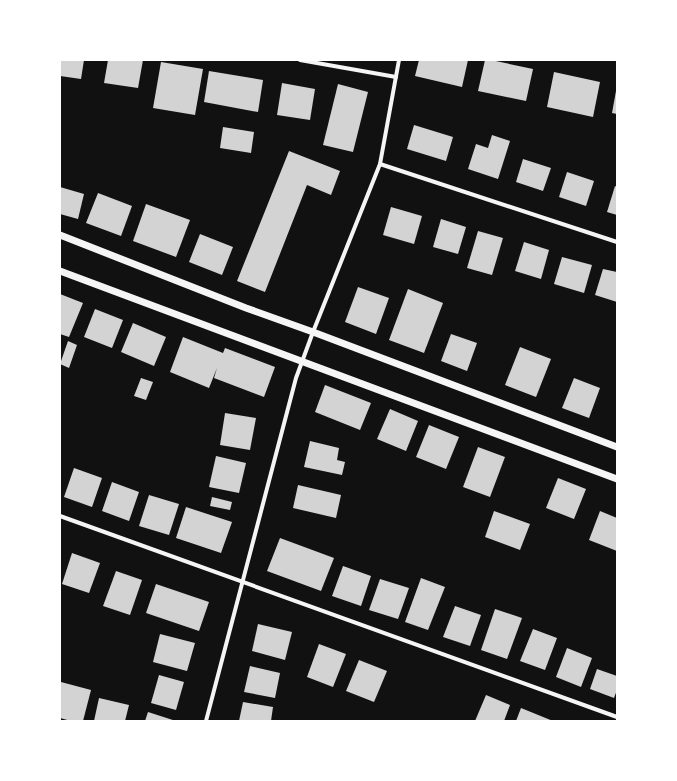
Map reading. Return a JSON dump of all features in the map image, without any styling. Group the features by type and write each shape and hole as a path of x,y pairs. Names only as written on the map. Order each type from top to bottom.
{"street":[{"path":"300,60 396,77"},
{"path":"206,721 296,378 312,332 380,164 398,60"},
{"path":"380,164 617,242"},
{"path":"60,235 246,308 617,447"},
{"path":"60,271 617,479"},
{"path":"60,516 617,717"}],"building":[{"path":"60,60 84,60 81,79 60,76"},
{"path":"108,60 143,60 138,88 104,83"},
{"path":"419,60 468,60 462,87 415,76"},
{"path":"485,60 533,69 526,101 478,91"},
{"path":"161,62 203,69 195,115 153,108"},
{"path":"209,71 263,80 258,112 204,102"},
{"path":"554,72 600,82 593,117 547,107"},
{"path":"282,83 315,89 310,120 277,115"},
{"path":"338,84 368,92 353,152 323,145"},
{"path":"617,91 617,114 612,113"},
{"path":"414,125 453,137 446,161 407,149"},
{"path":"223,127 254,132 251,153 220,148"},
{"path":"492,135 510,141 498,179 468,169 476,144 488,148"},
{"path":"289,151 340,171 331,195 307,185 265,292 237,281"},
{"path":"523,159 551,168 543,191 516,182"},
{"path":"567,172 594,181 586,206 559,197"},
{"path":"615,186 617,187 617,215 607,212"},
{"path":"60,187 84,194 78,219 60,214"},
{"path":"98,193 132,206 121,236 86,223"},
{"path":"146,204 190,220 176,257 133,241"},
{"path":"391,207 422,216 414,244 383,235"},
{"path":"441,219 466,227 458,254 433,247"},
{"path":"478,231 503,238 492,275 467,268"},
{"path":"200,234 233,247 222,275 189,262"},
{"path":"524,242 549,250 541,279 515,271"},
{"path":"562,257 592,265 584,293 554,284"},
{"path":"603,269 617,272 617,302 595,295"},
{"path":"358,287 389,298 376,334 345,322"},
{"path":"408,289 443,303 424,353 389,340"},
{"path":"60,294 83,303 69,337 60,334"},
{"path":"95,309 123,320 112,348 84,337"},
{"path":"133,323 166,337 154,366 121,352"},
{"path":"451,334 477,343 467,371 441,361"},
{"path":"183,337 223,353 225,348 275,367 264,397 214,378 217,368 209,388 170,372"},
{"path":"68,341 77,345 69,368 60,364"},
{"path":"520,347 551,359 536,397 505,385"},
{"path":"141,378 153,382 146,400 134,396"},
{"path":"574,378 600,388 589,418 562,408"},
{"path":"325,385 371,403 360,430 315,412"},
{"path":"390,409 418,421 406,451 377,439"},
{"path":"225,413 256,418 250,450 220,445"},
{"path":"429,425 459,437 446,469 416,457"},
{"path":"310,441 339,448 337,460 345,462 342,475 304,467"},
{"path":"478,447 505,457 490,497 463,487"},
{"path":"216,456 246,463 239,493 209,487"},
{"path":"74,468 102,478 92,507 64,497"},
{"path":"558,478 586,489 574,519 546,508"},
{"path":"112,482 139,492 129,521 102,511"},
{"path":"298,485 341,495 336,518 293,508"},
{"path":"149,495 179,504 169,535 139,526"},
{"path":"212,497 232,502 230,510 210,506"},
{"path":"186,507 232,522 221,553 176,538"},
{"path":"494,511 530,524 520,550 485,537"},
{"path":"600,511 617,518 617,551 589,540"},
{"path":"280,538 334,558 321,591 267,571"},
{"path":"72,553 100,563 89,593 62,584"},
{"path":"343,566 371,576 361,606 332,596"},
{"path":"116,571 142,580 130,615 103,606"},
{"path":"421,578 445,587 428,630 405,622"},
{"path":"380,579 409,588 398,619 369,610"},
{"path":"156,584 209,602 199,631 146,613"},
{"path":"455,606 481,615 470,646 443,637"},
{"path":"495,609 522,618 507,659 481,650"},
{"path":"258,624 292,632 285,660 252,651"},
{"path":"533,629 557,638 545,670 520,661"},
{"path":"160,634 195,643 187,671 153,662"},
{"path":"319,644 346,654 333,687 307,677"},
{"path":"567,648 592,658 581,687 556,677"},
{"path":"359,660 387,671 374,702 346,691"},
{"path":"250,666 280,673 275,698 244,692"},
{"path":"597,669 617,676 617,690 614,698 590,689"},
{"path":"159,675 184,682 176,710 151,703"},
{"path":"61,682 91,690 83,721 71,721 60,718"},
{"path":"486,695 510,705 504,721 475,721"},
{"path":"99,698 129,705 125,721 94,721"},
{"path":"243,702 273,707 271,721 239,721"},
{"path":"521,708 553,721 516,721"},
{"path":"148,712 176,721 145,721"}]}
